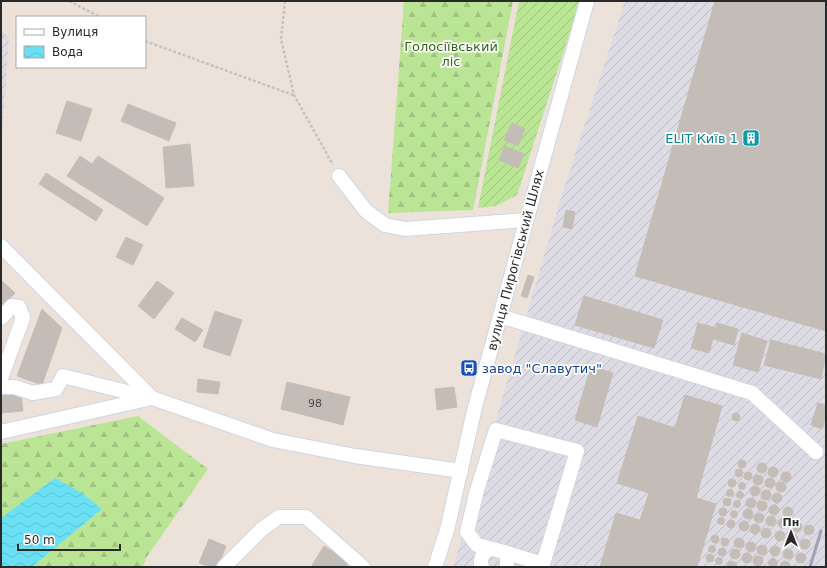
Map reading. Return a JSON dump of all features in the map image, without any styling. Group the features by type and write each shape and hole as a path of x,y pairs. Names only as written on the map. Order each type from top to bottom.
{"street":[{"name":"вулиця Пирогівський Шлях","path":"435,567 460,477 475,407 587,1"},
{"path":"339,176 366,211 384,225 405,229 526,220"},
{"path":"1,246 152,398"},
{"path":"1,318 12,306 20,307 23,318 1,378"},
{"path":"500,316 752,393 816,452"},
{"path":"1,387 14,386 33,393 56,390 63,376 152,398 274,440 460,477 477,490"},
{"path":"1,432 152,398"},
{"path":"496,430 577,451 543,564 497,550 477,546 467,532 477,490 496,430"},
{"path":"224,567 262,529 279,517 306,518 363,567"},
{"path":"482,567 481,558 484,554 497,550 507,556 507,567"}],"path":[{"path":"69,1 98,16"},
{"path":"285,1 281,39 294,95 339,176"},
{"path":"146,40 294,95"}],"shaded area":[{"path":"625,1 826,1 826,567 453,567 561,198"},
{"path":"1,30 9,38 1,151"}],"green space":[{"name":"Голосіївський ліс","path":"404,1 513,1 473,210 388,213"},
{"path":"519,1 580,1 517,195 496,206 478,208"},
{"path":"138,416 208,469 146,558 143,567 32,567 102,509 55,478 1,518 1,444"}],"water":[{"path":"55,478 82,493 102,509 32,567 1,567 1,518"}],"building":[{"name":"ELIT Київ 1","path":"715,1 826,1 826,331 635,276"},
{"path":"67,101 92,109 81,141 56,133"},
{"path":"128,104 176,123 169,141 121,121"},
{"path":"512,123 525,129 518,146 504,140"},
{"path":"190,144 194,186 166,188 163,147"},
{"path":"505,146 524,154 518,168 499,160"},
{"path":"80,156 92,164 98,156 164,198 147,226 67,176"},
{"path":"46,173 103,210 96,221 39,184"},
{"path":"566,210 575,212 572,229 563,227"},
{"path":"126,237 143,245 133,265 116,257"},
{"path":"528,275 534,277 527,298 521,296"},
{"path":"1,280 15,293 1,308"},
{"path":"157,281 174,293 154,319 138,306"},
{"path":"584,296 663,320 654,348 575,325"},
{"path":"42,309 62,328 42,385 17,376"},
{"path":"215,311 242,320 230,356 203,347"},
{"path":"182,318 203,330 195,342 175,329"},
{"path":"698,323 716,328 717,323 738,329 734,345 713,339 709,353 691,348"},
{"path":"742,333 767,341 758,372 733,365"},
{"path":"771,340 826,354 821,379 764,365"},
{"path":"591,366 613,373 597,427 575,420"},
{"path":"198,379 220,382 218,394 197,392"},
{"path":"287,382 350,397 343,425 281,409"},
{"path":"454,387 457,407 437,410 435,389"},
{"path":"21,394 23,411 1,413 1,396"},
{"path":"685,395 722,406 696,498 716,504 697,567 600,567 616,513 640,520 649,493 617,483 638,416 675,428"},
{"path":"818,403 826,405 826,417 822,429 811,425"},
{"path":"736,413 739,414 739,420 736,421 733,420 732,417 733,414"},
{"path":"742,460 745,461 745,467 742,468 739,467 738,464 739,461"},
{"path":"760,463 764,463 766,464 766,472 760,473 757,470 757,466"},
{"path":"771,467 775,467 777,468 777,476 771,477 768,474 768,470"},
{"path":"739,469 742,470 742,476 739,477 736,476 735,473 736,470"},
{"path":"748,472 751,473 751,479 748,480 745,479 744,476 745,473"},
{"path":"784,472 788,472 790,473 790,481 784,482 781,479 781,475"},
{"path":"756,475 760,475 762,476 762,484 756,485 753,482 753,478"},
{"path":"768,478 772,478 774,479 774,487 768,488 765,485 765,481"},
{"path":"732,479 735,480 735,486 732,487 729,486 728,483 729,480"},
{"path":"742,482 745,483 745,489 742,490 739,489 738,486 739,483"},
{"path":"779,482 783,482 785,483 785,491 779,492 776,489 776,485"},
{"path":"753,486 757,486 759,487 759,495 753,496 750,493 750,489"},
{"path":"730,489 733,490 733,496 730,497 727,496 726,493 727,490"},
{"path":"764,490 768,490 770,491 770,499 764,500 761,497 761,493"},
{"path":"740,491 743,492 743,498 740,499 737,498 736,495 737,492"},
{"path":"775,493 779,493 781,494 781,502 775,503 772,500 772,496"},
{"path":"727,498 730,499 730,505 727,506 724,505 723,502 724,499"},
{"path":"749,498 753,498 755,499 755,507 749,508 746,505 746,501"},
{"path":"737,500 740,501 740,507 737,508 734,507 733,504 734,501"},
{"path":"760,501 764,501 766,502 766,510 760,511 757,508 757,504"},
{"path":"772,505 776,505 778,506 778,514 772,515 769,512 769,508"},
{"path":"786,507 790,507 792,508 792,516 786,517 783,514 783,510"},
{"path":"723,508 726,509 726,515 723,516 720,515 719,512 720,509"},
{"path":"746,509 750,509 752,510 752,518 746,519 743,516 743,512"},
{"path":"734,510 737,511 737,517 734,518 731,517 730,514 731,511"},
{"path":"757,513 761,513 763,514 763,522 757,523 754,520 754,516"},
{"path":"769,516 773,516 775,517 775,525 769,526 766,523 766,519"},
{"path":"721,517 724,518 724,524 721,525 718,524 717,521 718,518"},
{"path":"781,518 785,518 787,519 787,527 781,528 778,525 778,521"},
{"path":"731,520 734,521 734,527 731,528 728,527 727,524 728,521"},
{"path":"742,521 746,521 748,522 748,530 742,531 739,528 739,524"},
{"path":"795,522 799,522 801,523 801,531 795,532 792,529 792,525"},
{"path":"753,524 757,524 759,525 759,533 753,534 750,531 750,527"},
{"path":"807,525 811,525 813,526 813,534 807,535 804,532 804,528"},
{"path":"764,528 768,528 770,529 770,537 764,538 761,535 761,531"},
{"path":"778,531 782,531 784,532 784,540 778,541 775,538 775,534"},
{"path":"791,534 795,534 797,535 797,543 791,544 788,541 788,537"},
{"path":"715,535 718,536 718,542 715,543 712,542 711,539 712,536"},
{"path":"725,538 728,539 728,545 725,546 722,545 721,542 722,539"},
{"path":"737,538 741,538 743,539 743,547 737,548 734,545 734,541"},
{"path":"209,539 226,546 218,567 210,567 199,563"},
{"path":"803,539 807,539 809,540 809,548 803,549 800,546 800,542"},
{"path":"749,542 753,542 755,543 755,551 749,552 746,549 746,545"},
{"path":"712,545 715,546 715,552 712,553 709,552 708,549 709,546"},
{"path":"760,545 764,545 766,546 766,554 760,555 757,552 757,548"},
{"path":"324,546 349,561 346,567 311,567"},
{"path":"773,546 777,546 779,547 779,555 773,556 770,553 770,549"},
{"path":"722,548 725,549 725,555 722,556 719,555 718,552 719,549"},
{"path":"733,549 737,549 739,550 739,558 733,559 730,556 730,552"},
{"path":"786,549 790,549 792,550 792,558 786,559 783,556 783,552"},
{"path":"745,553 749,553 751,554 751,562 745,563 742,560 742,556"},
{"path":"799,553 803,553 805,554 805,562 799,563 796,560 796,556"},
{"path":"710,554 713,555 713,561 710,562 707,561 706,558 707,555"},
{"path":"756,556 760,556 762,557 762,565 756,566 753,563 753,559"},
{"path":"719,557 722,558 722,564 719,565 716,564 715,561 716,558"},
{"path":"773,558 778,563 773,568 768,563"},
{"path":"731,561 736,563 737,567 727,567 728,562"},
{"path":"785,561 789,563 790,567 780,567 781,563"}],"railway":[{"path":"810,567 821,531"}],"place":[{"name":"ELIT Київ 1","path":"751,138"},
{"name":"завод \"Славутич\"","path":"469,368"}]}
